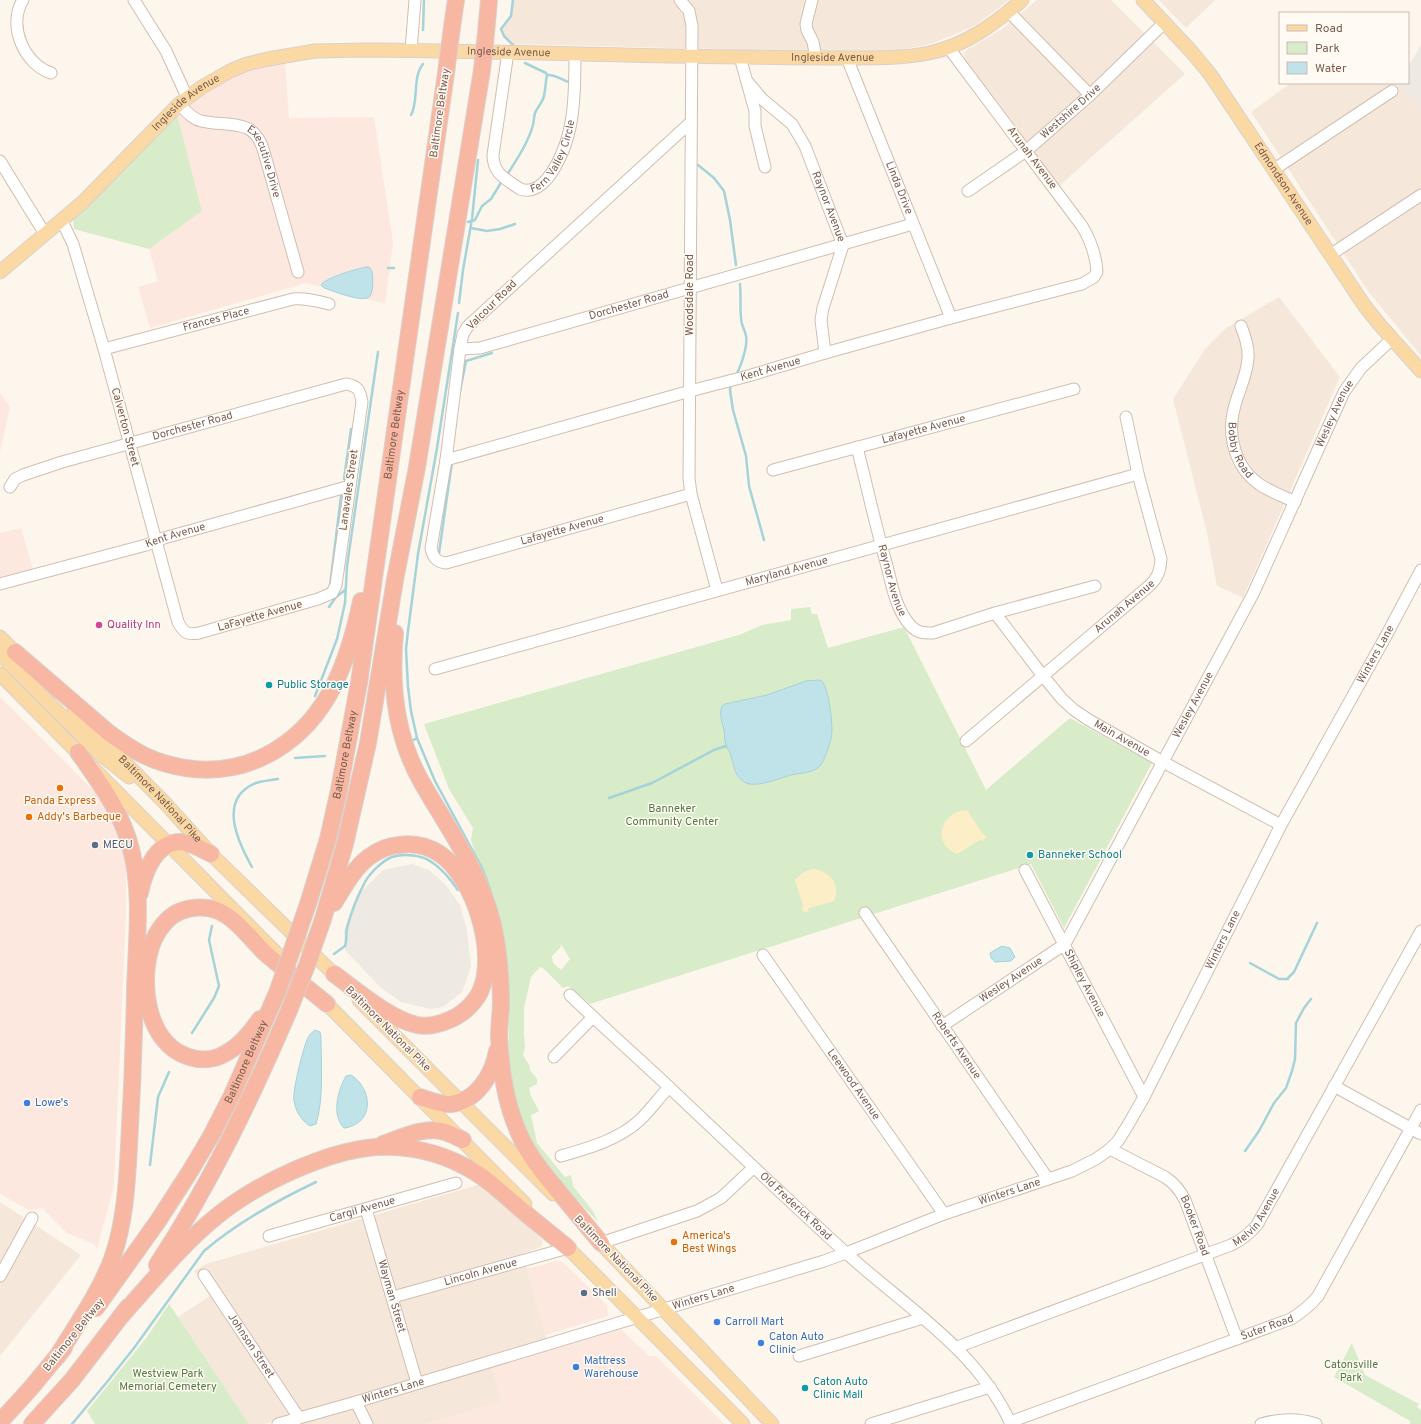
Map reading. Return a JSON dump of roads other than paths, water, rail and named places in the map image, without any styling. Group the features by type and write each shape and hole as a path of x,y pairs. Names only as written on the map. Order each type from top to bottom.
{"highway":[{"name":"Baltimore Beltway","path":"0,1422 57,1357 102,1301 190,1173 232,1095 276,997 308,904 328,839 349,741 359,682 456,0"},
{"name":"Baltimore Beltway","path":"32,1424 72,1380 147,1281 177,1235 208,1182 250,1099 290,1008 323,919 345,844 368,743 395,580 417,467 482,70 489,0"},
{"path":"7,653 109,733 151,759 174,766 196,769 216,769 234,767 274,752 293,739 309,724 335,684 344,665 356,622 394,439"},
{"path":"417,467 394,646 396,712 412,763 475,874 490,912 499,959 501,1007 496,1056 492,1068 478,1090 470,1097 451,1104 441,1103 420,1097"},
{"path":"78,752 111,801 124,826 134,862 138,908"},
{"path":"57,1357 106,1274 113,1257 120,1232 126,1188 132,1089 138,908 141,887 151,862 160,850 169,844 179,842 186,843 211,854"},
{"path":"323,919 358,867 368,857 391,846 404,844 428,847 451,863 468,890 476,906 482,924 486,962 484,979 480,991 474,1002 464,1012 442,1023 418,1025 401,1020 334,974"},
{"path":"276,997 250,1032 236,1047 226,1054 205,1060 184,1056 173,1049 157,1028 148,1001 146,988 148,959 158,931 175,913 187,909 202,908 216,910 236,923 265,953 326,1004"},
{"path":"499,1035 504,1089 509,1111 529,1155 601,1243"},
{"path":"121,1316 202,1228 235,1203 268,1183 300,1168 342,1154 376,1147 427,1130 447,1132 463,1140"},
{"path":"376,1147 411,1149 429,1152 464,1165 495,1186 568,1248"}],"main road":[{"name":"Ingleside Avenue","path":"0,272 83,202 183,100 230,71 247,64 284,55 315,51 411,50 575,55 816,58 910,56 931,53 970,37 989,26 1022,0"},
{"name":"Edmondson Avenue","path":"1143,0 1190,50 1210,74 1364,305 1421,371"},
{"name":"Ingleside Avenue","path":"0,260 45,234"},
{"name":"Baltimore National Pike","path":"0,637 7,653 165,803 211,854 334,974 601,1243 772,1424"},
{"path":"0,674 743,1424 756,1418 772,1424"},
{"path":"0,678 13,687"}],"street":[{"path":"23,0 19,5 16,16 16,25 22,45 36,65 42,71 51,74"},
{"path":"134,0 163,45 183,100"},
{"path":"411,50 415,0"},
{"name":"Woodsdale Road","path":"680,0 691,18 691,288 689,464 691,494 717,590"},
{"path":"812,0 806,24 807,30 813,42 816,58"},
{"path":"1008,12 1090,95"},
{"name":"Westshire Drive","path":"968,191 1026,150 1090,95 1164,23"},
{"name":"Arunah Avenue","path":"948,47 1072,212 1090,239 1097,265 1097,272 1094,277"},
{"name":"Fern Valley Circle","path":"508,52 493,163 499,173 524,191 536,189 542,184 557,164 564,151 575,96 575,55"},
{"path":"740,57 755,110 755,126 765,166"},
{"name":"Linda Drive","path":"847,58 951,318"},
{"name":"Raynor Avenue","path":"747,81 762,100 792,124 799,135 805,146 843,245 824,308 822,325 825,353"},
{"path":"1273,170 1392,91"},
{"name":"Executive Drive","path":"183,100 194,117 201,121 240,125 254,132 258,136 264,152 298,272"},
{"name":"Valcour Road","path":"435,559 431,548 446,460 460,349 468,326 691,122"},
{"path":"0,161 45,234"},
{"path":"1330,255 1421,195"},
{"name":"Calverton Street","path":"62,221 73,244 104,349 178,622 186,633"},
{"name":"Dorchester Road","path":"460,349 480,348 913,224"},
{"name":"Kent Avenue","path":"446,460 951,318 1082,284 1094,277"},
{"name":"Frances Place","path":"104,349 293,299 309,299 329,304"},
{"name":"Bobby Road","path":"1241,326 1247,344 1248,358 1232,418 1231,428 1234,450 1245,470 1252,478 1262,486 1295,502"},
{"name":"Wesley Avenue","path":"942,1026 1065,944 1253,594 1344,392 1352,379 1370,359 1392,339"},
{"name":"Dorchester Road","path":"10,487 15,479 23,475 62,462 346,384 357,387"},
{"name":"Lanavales Street","path":"332,593 336,585 362,402 361,395 357,387"},
{"name":"Lafayette Avenue","path":"773,470 1074,389"},
{"name":"Arunah Avenue","path":"966,741 1149,586 1158,576 1161,559 1138,474 1126,417"},
{"name":"Raynor Avenue","path":"857,447 880,545 899,606 911,626 916,630 923,633 933,633 994,613 1094,586"},
{"name":"Maryland Avenue","path":"435,669 1138,474"},
{"name":"Kent Avenue","path":"0,584 80,564 350,486"},
{"name":"Lafayette Avenue","path":"435,559 446,563 464,559 691,494"},
{"name":"Winters Lane","path":"278,1424 356,1402 846,1253 944,1214 1072,1171 1084,1166 1110,1149 1118,1141 1144,1097 1281,825 1421,570"},
{"name":"LaFayette Avenue","path":"186,633 199,633 318,599 332,593"},
{"name":"Main Avenue","path":"994,613 1043,676 1074,710 1163,762 1281,825"},
{"name":"Shipley Avenue","path":"1026,870 1144,1097"},
{"name":"Roberts Avenue","path":"865,913 1048,1179"},
{"name":"Melvin Avenue","path":"957,1347 1241,1241 1253,1229 1421,931"},
{"name":"Leewood Avenue","path":"763,955 944,1214"},
{"name":"Old Frederick Road","path":"570,995 753,1168 846,1253 957,1347 990,1387 1011,1423"},
{"path":"554,1057 593,1017"},
{"path":"1334,1086 1416,1131"},
{"path":"561,1156 606,1142 630,1128 640,1120 669,1087"},
{"name":"Suter Road","path":"1011,1423 1291,1319 1302,1313 1318,1296 1416,1131 1421,1110"},
{"name":"Booker Road","path":"1110,1149 1173,1182 1186,1200 1237,1339"},
{"path":"601,1243 697,1211 721,1198 753,1168"},
{"name":"Cargil Avenue","path":"269,1236 456,1183"},
{"name":"Wayman Street","path":"366,1209 417,1383"},
{"path":"0,1274 32,1218"},
{"name":"Lincoln Avenue","path":"393,1298 568,1248"},
{"name":"Johnson Street","path":"204,1275 298,1418"},
{"path":"799,1356 923,1318"},
{"path":"871,1424 990,1387"},
{"path":"356,1402 367,1424"},
{"path":"1261,1424 1282,1420 1298,1420 1316,1424"}],"water":[{"path":"369,267 372,271 373,280 373,287 370,296 367,298 362,299 348,296 324,288 321,285 334,277"},
{"path":"806,681 822,681 827,691 831,713 832,731 828,749 820,766 811,771 761,784 749,784 744,782 736,773 730,753 726,746 721,715 722,706 725,704 767,695"},
{"path":"1002,946 1010,948 1015,957 1011,961 995,962 991,958 990,953"},
{"path":"315,1030 320,1032 321,1037 321,1093 319,1114 316,1124 310,1126 304,1121 298,1112 294,1101 294,1096 298,1070 305,1045 309,1035"},
{"path":"351,1075 362,1085 367,1099 367,1106 366,1113 362,1119 354,1125 344,1128 340,1123 338,1116 337,1102 340,1088 346,1076"}],"waterway":[{"path":"423,30 424,0"},
{"path":"513,0 511,16 501,29 504,36 515,47"},
{"path":"525,63 546,73 547,75 556,76 569,82"},
{"path":"411,115 415,103 416,82 423,64"},
{"path":"507,175 522,151 531,132 535,113 544,96 547,75"},
{"path":"459,303 472,219 478,160"},
{"path":"698,165 714,178 724,191 730,220 736,265"},
{"path":"468,222 475,220 482,206 491,199 502,181"},
{"path":"471,228 487,231 500,229 515,224"},
{"path":"388,268 394,268"},
{"path":"736,375 744,356 746,345 745,334 741,321 740,284"},
{"path":"458,313 437,448 418,554 406,649 408,687 411,711 417,738 435,781 482,868 491,892"},
{"path":"315,696 337,639 345,603 347,566 378,352"},
{"path":"460,391 466,361 492,353"},
{"path":"731,383 730,390 733,410 746,456 749,486 764,540"},
{"path":"344,479 351,429"},
{"path":"439,553 452,462"},
{"path":"330,586 341,496"},
{"path":"329,607 336,597 345,590"},
{"path":"410,742 417,738"},
{"path":"609,798 652,783 714,750 726,746"},
{"path":"295,758 325,756"},
{"path":"252,867 241,846 234,822 234,810 237,799 244,790 256,783 278,779"},
{"path":"334,954 345,946 347,928 357,898 365,882 384,861 392,857 402,855 424,858 440,869 458,890"},
{"path":"1287,979 1294,972 1317,923"},
{"path":"192,1033 214,998 219,986 209,940 212,926"},
{"path":"1250,963 1279,979 1288,979"},
{"path":"1245,1151 1259,1131 1274,1103 1286,1088 1295,1059 1296,1023 1311,999"},
{"path":"150,1165 158,1097 169,1072"},
{"path":"72,1424 134,1348 204,1251 257,1213 316,1182"}],"place":[{"name":"Quality Inn","path":"99,625"},
{"name":"Public Storage","path":"269,685"},
{"name":"Panda Express","path":"60,788"},
{"name":"Addy's Barbeque","path":"29,817"},
{"name":"MECU","path":"95,845"},
{"name":"Banneker School","path":"1030,855"},
{"name":"Lowe's","path":"27,1103"},
{"name":"America's Best Wings","path":"674,1242"},
{"name":"Shell","path":"584,1293"},
{"name":"Carroll Mart","path":"717,1322"},
{"name":"Caton Auto Clinic","path":"761,1343"},
{"name":"Mattress Warehouse","path":"576,1367"},
{"name":"Caton Auto Clinic Mall","path":"805,1388"}],"park label":[{"name":"Banneker Community Center","path":"672,815"},
{"name":"Catonsville Park","path":"1351,1371"},
{"name":"Westview Park Memorial Cemetery","path":"168,1380"}]}
